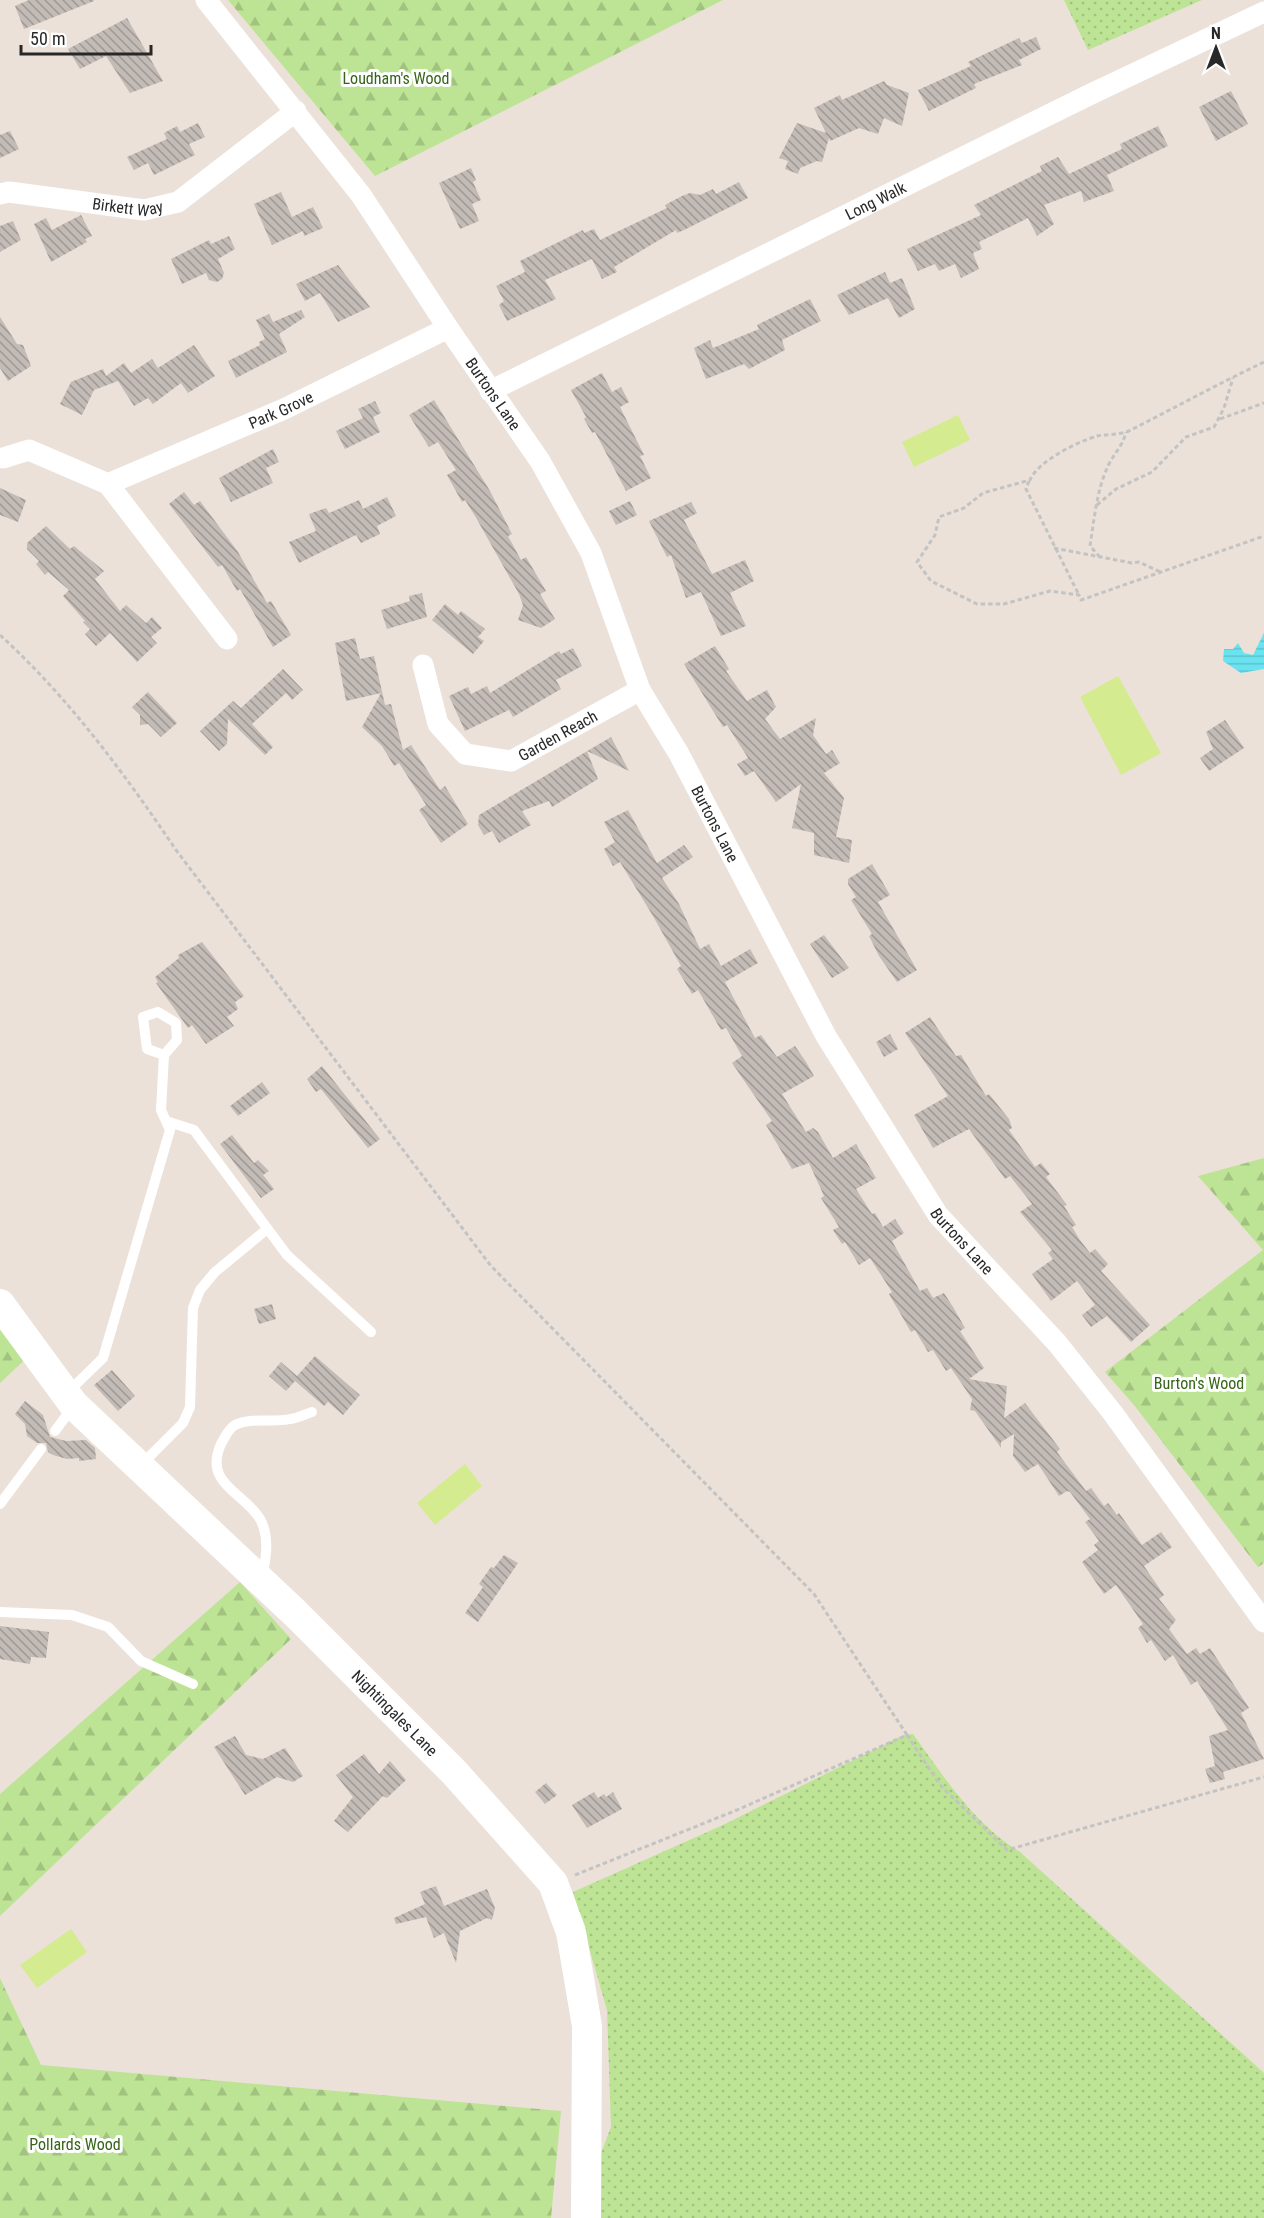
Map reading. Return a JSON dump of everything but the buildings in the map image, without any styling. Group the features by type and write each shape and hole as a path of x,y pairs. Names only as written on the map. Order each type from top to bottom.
{"main road":[{"name":"Nightingales Lane","path":"0,1304 70,1400 262,1581 453,1771 553,1883 571,1932 587,2026 586,2218"}],"street":[{"name":"Burtons Lane","path":"206,0 361,195 490,391 540,461 591,553 640,690 679,754 826,1036 938,1215 1057,1343 1112,1413 1264,1622"},
{"name":"Long Walk","path":"490,391 1089,95 1264,12"},
{"name":"Birkett Way","path":"0,194 9,192 144,210 178,202 296,111"},
{"name":"Park Grove","path":"108,484 284,409 448,328"},
{"path":"3,458 29,450 108,484 227,639"},
{"name":"Garden Reach","path":"423,665 438,724 465,754 512,761 640,690"}],"lane":[{"path":"55,1431 70,1400 103,1358 170,1130 161,1110 164,1055"},
{"path":"166,1122 194,1131 266,1230 287,1255 371,1332"},
{"path":"139,1467 183,1423 190,1407 193,1308 200,1290 215,1272 266,1230"},
{"path":"262,1581 267,1553 265,1531 259,1518 229,1490 217,1471 217,1453 225,1435 235,1426 245,1422 291,1419 312,1412"},
{"path":"0,1504 41,1449"},
{"path":"0,1612 72,1615 108,1627 141,1661 193,1684"}],"path":[{"path":"1264,362 1126,432 1096,437 1052,457 1033,473 1026,489 1054,549 1082,600 1264,536"},
{"path":"1097,505 1116,489 1152,472 1186,437 1214,427 1233,378"},
{"path":"1218,419 1264,403"},
{"path":"1100,557 1090,546 1097,505 1108,466 1124,444 1126,432"},
{"path":"1030,480 983,493 964,508 939,518 935,536 917,562 932,581 977,604 1004,604 1050,591 1079,595"},
{"path":"1054,549 1132,563 1139,562 1160,572"},
{"path":"0,635 30,663 76,714 123,774 176,850 491,1266 814,1594 940,1785 1007,1850 1264,1777"},
{"path":"553,1883 737,1810 907,1735"}],"green space":[{"name":"Loudham's Wood","path":"228,0 723,0 375,176"},
{"path":"1064,0 1202,0 1088,50"},
{"path":"958,415 970,440 914,467 902,442"},
{"path":"1118,676 1161,753 1121,775 1080,697"},
{"name":"Burton's Wood","path":"1264,1158 1264,1563 1258,1567 1134,1405 1105,1372 1263,1250 1198,1176"},
{"path":"0,1315 33,1352 0,1383"},
{"path":"465,1464 482,1486 435,1525 417,1503"},
{"path":"240,1582 291,1639 0,1916 0,1794"},
{"path":"913,1734 961,1799 988,1828 1020,1852 1264,2073 1264,2218 599,2218 600,2156 611,2127 607,2010 573,1892 723,1825 904,1735"},
{"path":"71,1929 87,1952 37,1988 20,1965"},
{"name":"Pollards Wood","path":"0,1978 41,2065 561,2111 551,2218 0,2218"}],"water":[{"path":"1264,633 1264,669 1241,673 1223,661 1224,649 1233,649 1238,643 1244,653 1253,655"}]}
